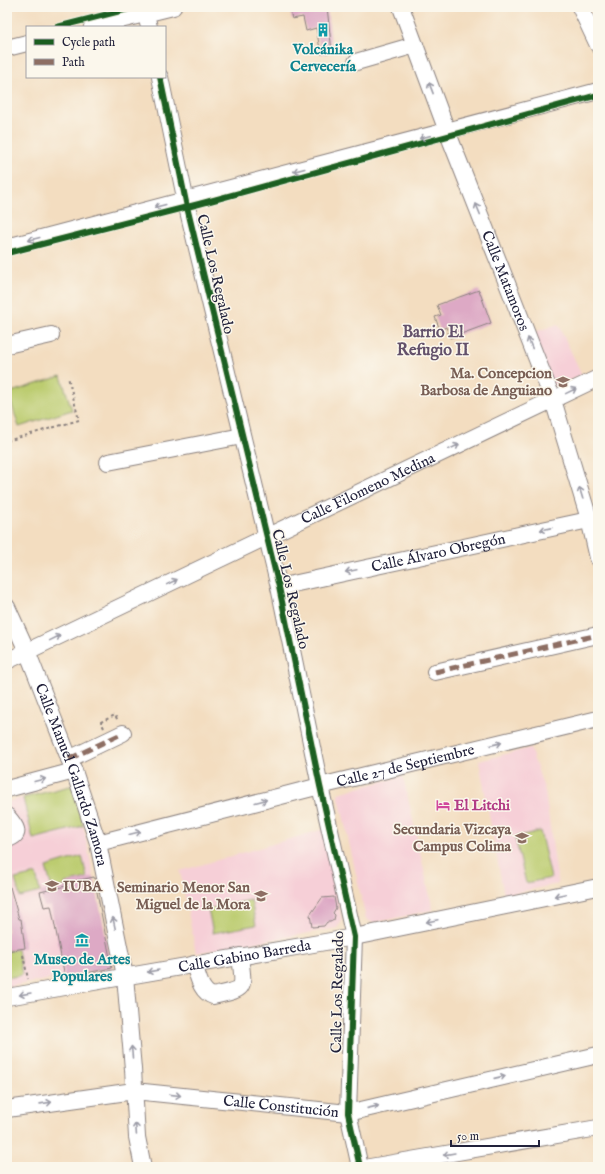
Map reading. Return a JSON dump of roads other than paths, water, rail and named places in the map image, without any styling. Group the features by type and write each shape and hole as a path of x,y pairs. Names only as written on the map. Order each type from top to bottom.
{"street":[{"path":"97,26 146,16 173,7"},
{"name":"Calle Matamoros","path":"401,7 447,131 553,400 594,518 598,558"},
{"path":"580,7 598,45"},
{"path":"7,48 26,43"},
{"path":"356,62 415,46"},
{"name":"Calle Los Regalado","path":"160,78 185,199 279,587 320,786 354,937 348,1112 360,1167"},
{"path":"7,247 598,91"},
{"path":"7,345 51,335"},
{"name":"Calle Filomeno Medina","path":"7,661 598,378"},
{"path":"108,462 242,436"},
{"name":"Calle Álvaro Obregón","path":"279,587 594,518"},
{"name":"Calle Manuel Gallardo Zamora","path":"7,607 27,651 71,765 98,843 125,976 137,1137 143,1167"},
{"path":"435,672 598,635"},
{"name":"Calle 27 de Septiembre","path":"98,843 320,786 598,720"},
{"path":"7,789 71,765 124,733"},
{"path":"7,816 16,826 17,830 13,838 7,839"},
{"name":"Calle Gabino Barreda","path":"7,997 354,937 598,887"},
{"path":"194,964 204,990 212,996 238,990 242,986 243,981 240,956"},
{"name":"Calle Constitución","path":"7,1108 134,1091 348,1112 598,1055"},
{"path":"370,1167 598,1128"}],"place":[{"name":"Volcánika Cervecería","path":"323,30"},
{"name":"Ma. Concepcion Barbosa de Anguiano","path":"563,382"},
{"name":"El Litchi","path":"443,805"},
{"name":"Secundaria Vizcaya Campus Colima","path":"522,838"},
{"name":"IUBA","path":"52,886"},
{"name":"Seminario Menor San Miguel de la Mora","path":"261,896"},
{"name":"Museo de Artes Populares","path":"82,940"}],"district":[{"name":"Barrio El Refugio II","path":"433,340"}]}
